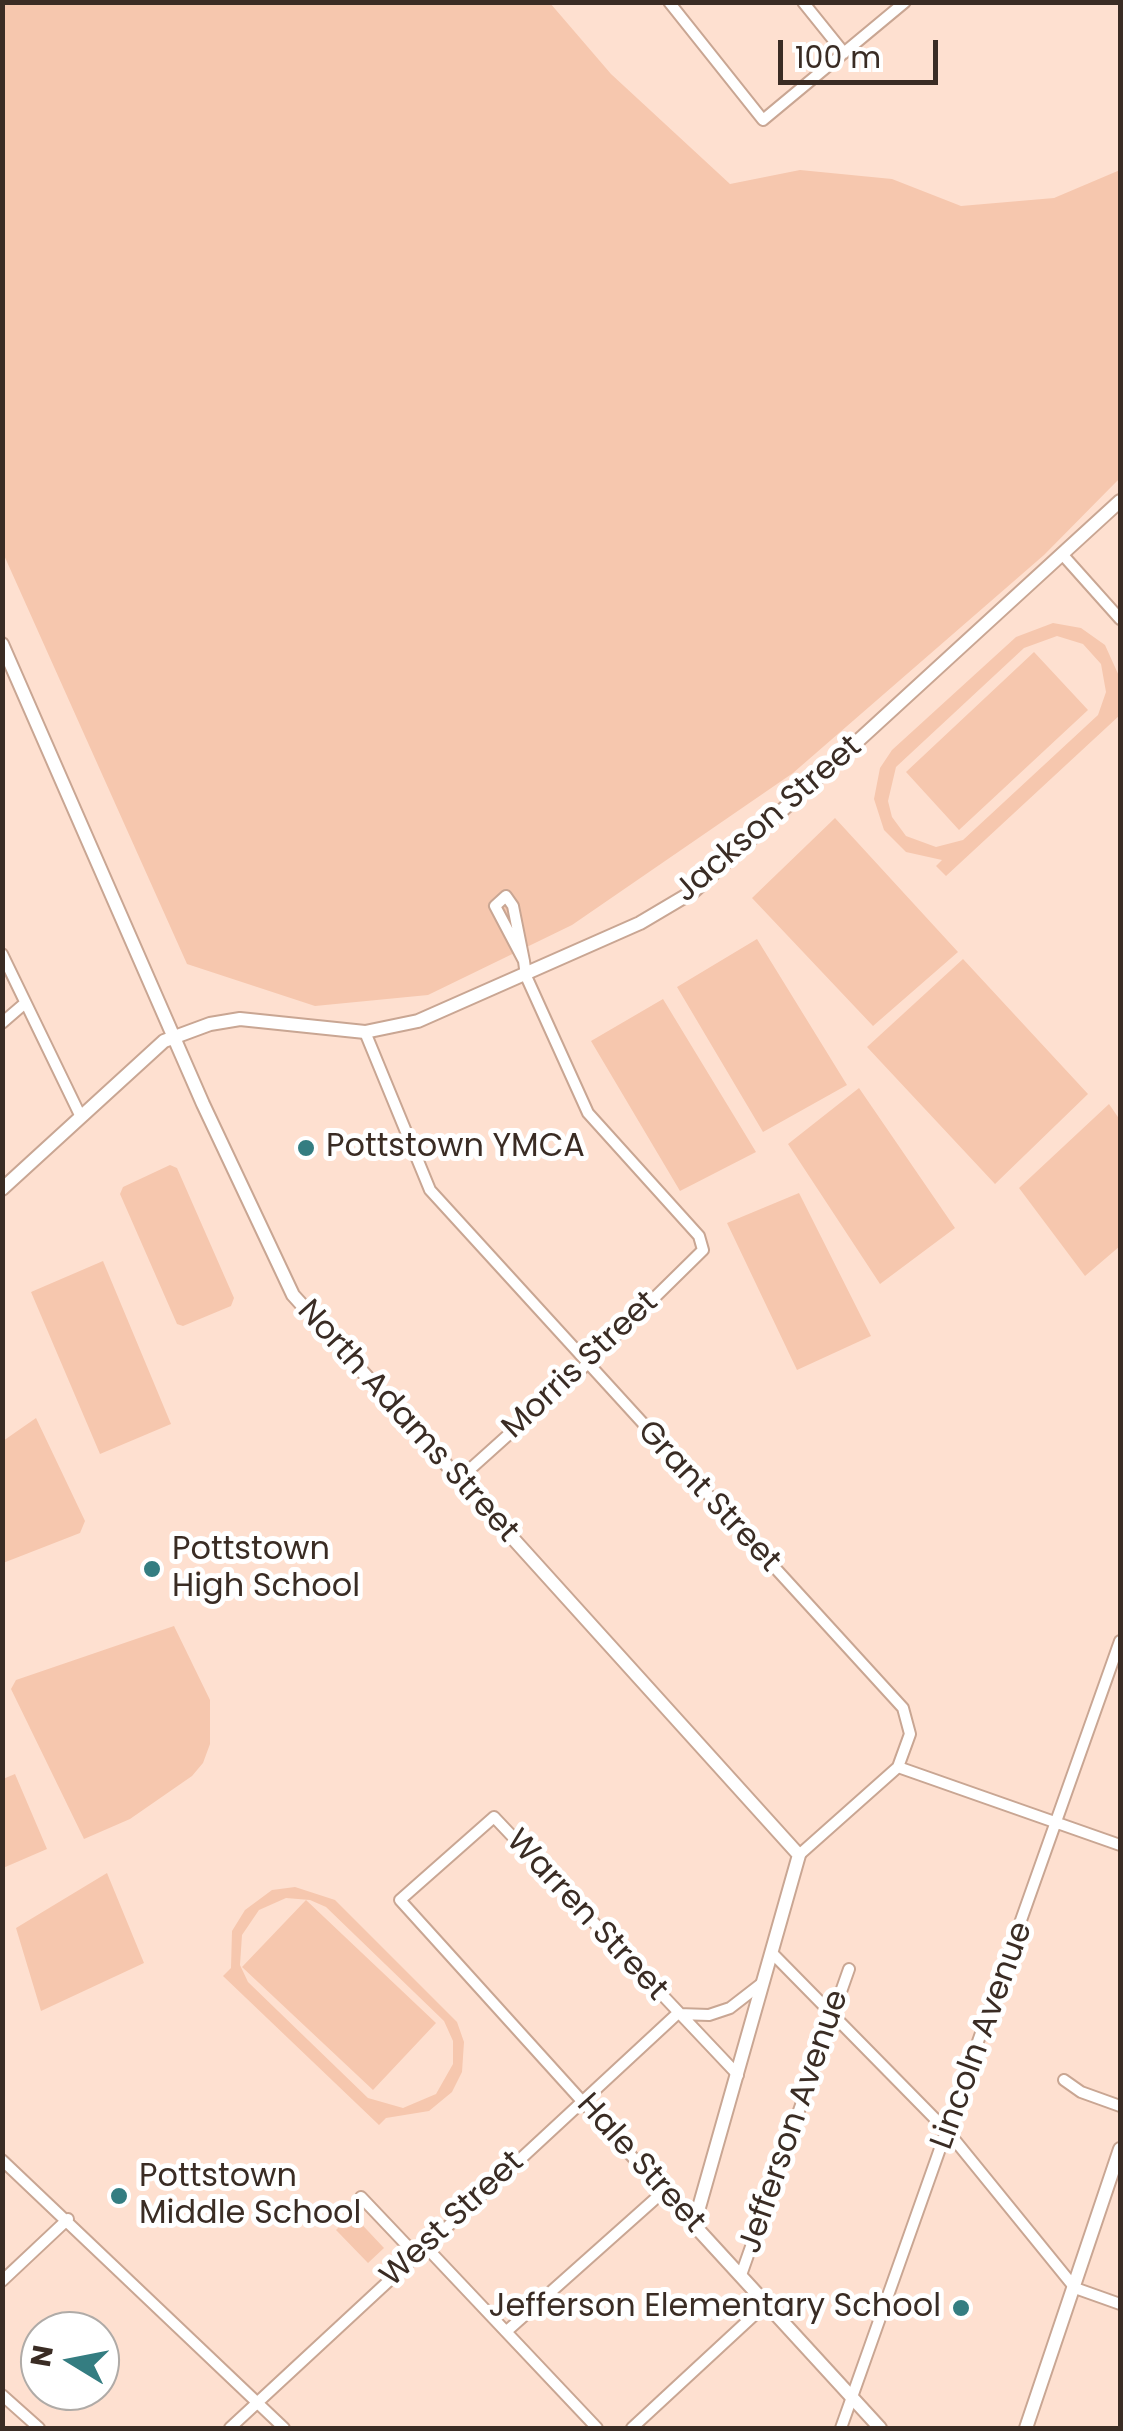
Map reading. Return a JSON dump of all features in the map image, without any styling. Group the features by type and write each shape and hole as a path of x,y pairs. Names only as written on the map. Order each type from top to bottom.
{"street":[{"path":"669,2 763,120 904,2"},
{"path":"803,2 844,53"},
{"name":"Jackson Street","path":"2,1189 158,1045 176,1037 210,1024 250,1018 365,1032 418,1021 525,969 640,923 694,891 1120,501"},
{"path":"1062,554 1120,618"},
{"name":"North Adams Street","path":"2,644 286,1285 340,1352 799,1855"},
{"path":"506,896 513,906 525,969 495,906 506,896"},
{"path":"2,954 80,1115"},
{"name":"Morris Street","path":"458,1480 586,1365 702,1250 700,1236 588,1113 525,969"},
{"path":"2,1023 24,1004"},
{"name":"Grant Street","path":"365,1032 430,1190 903,1708 910,1734 898,1767"},
{"name":"Lincoln Avenue","path":"841,2428 1059,1823 1120,1641"},
{"path":"694,2225 767,1979 799,1855 898,1767 1120,1845"},
{"name":"Hale Street","path":"494,1817 400,1900 880,2428"},
{"name":"Warren Street","path":"494,1817 619,1947 676,2014 738,2075"},
{"path":"774,1954 949,2133 1074,2288 1120,2304"},
{"name":"Jefferson Avenue","path":"741,2276 849,1969"},
{"name":"Warren Street","path":"676,2014 709,2014 730,2008 767,1979"},
{"name":"West Street","path":"230,2428 676,2014"},
{"path":"1064,2080 1081,2092 1120,2106"},
{"path":"1026,2428 1120,2149"},
{"path":"2,2160 284,2428"},
{"path":"508,2330 664,2191"},
{"path":"361,2197 508,2330 597,2428"},
{"path":"2,2281 68,2219"},
{"path":"632,2428 766,2304"},
{"path":"2,2395 38,2428"}],"shaded area":[{"path":"2,3 550,3 611,74 730,184 800,170 892,179 961,206 1054,198 1120,170 1120,478 1044,555 793,773 572,925 428,995 315,1006 187,964 3,553"},
{"path":"1053,623 1081,628 1105,645 1119,676 1120,715 946,876 936,866 942,860 906,852 884,830 874,799 880,768 892,750 1016,637","holes":["1057,636 1083,644 1101,664 1106,692 1098,715 963,840 936,847 906,836 892,817 888,801 896,767 1024,648"]},
{"path":"1034,652 1088,710 959,830 906,772"},
{"path":"835,818 958,952 873,1026 752,898"},
{"path":"757,939 847,1085 763,1132 677,987"},
{"path":"963,959 1088,1094 995,1184 867,1047"},
{"path":"663,999 756,1152 680,1191 591,1041"},
{"path":"859,1088 955,1228 880,1284 788,1144"},
{"path":"1109,1104 1120,1120 1120,1246 1085,1276 1019,1188"},
{"path":"170,1165 177,1168 234,1298 231,1306 183,1326 177,1324 120,1194 123,1187"},
{"path":"799,1193 871,1336 797,1370 727,1223"},
{"path":"103,1261 171,1424 100,1454 31,1292"},
{"path":"36,1418 85,1521 80,1533 3,1563 3,1441"},
{"path":"174,1626 210,1700 210,1744 203,1763 192,1776 130,1819 84,1839 11,1689 16,1680"},
{"path":"15,1774 47,1849 3,1868 3,1779"},
{"path":"107,1873 144,1963 41,2011 16,1928"},
{"path":"295,1887 335,1900 457,2022 464,2042 462,2072 452,2092 429,2111 386,2118 379,2125 223,1976 231,1968 232,1931 245,1910 272,1890","holes":["286,1898 310,1900 326,1907 444,2021 453,2041 453,2064 436,2094 403,2108 368,2098 248,1982 240,1965 242,1935 259,1910"]},
{"path":"306,1900 436,2023 373,2090 242,1967"},
{"path":"352,2214 384,2248 368,2263 336,2230"}],"place":[{"name":"Pottstown YMCA","path":"306,1148"},
{"name":"Pottstown High School","path":"152,1569"},
{"name":"Pottstown Middle School","path":"119,2196"},
{"name":"Jefferson Elementary School","path":"961,2308"}]}
